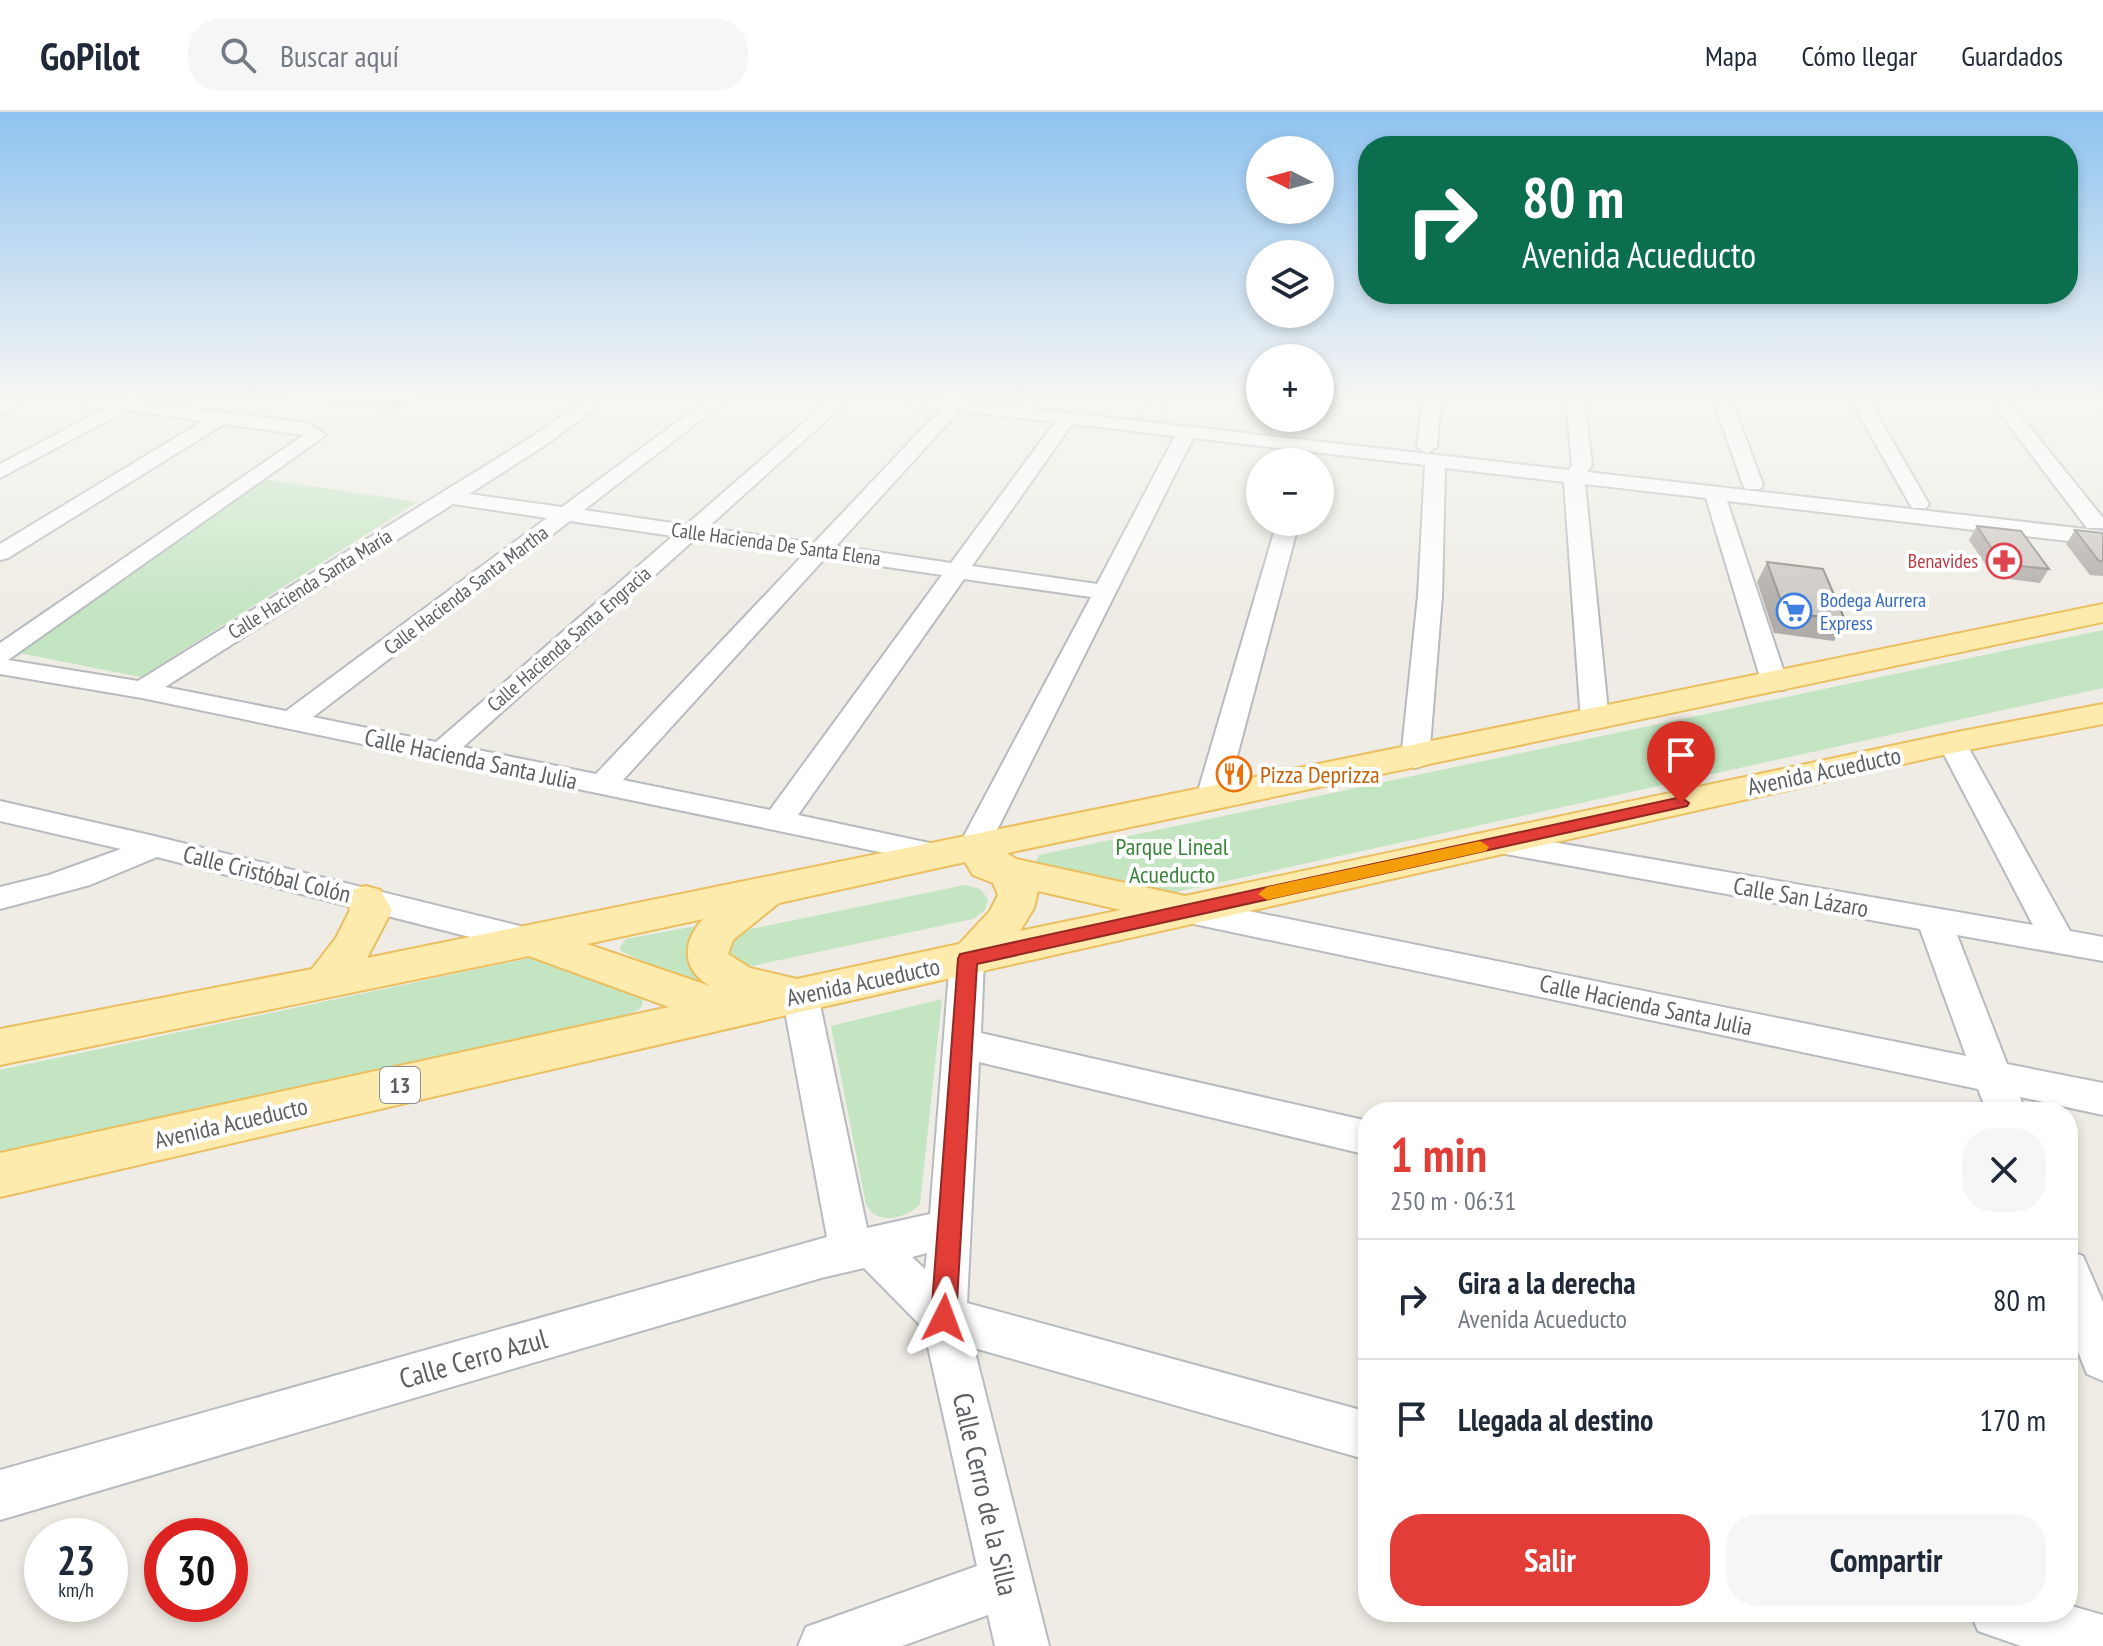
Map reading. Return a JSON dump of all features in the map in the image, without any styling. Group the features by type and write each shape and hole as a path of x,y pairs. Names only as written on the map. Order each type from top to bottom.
{"main road":[{"path":"0,1047 768,893 973,858 1211,798 1415,759 2103,613"},
{"name":"Avenida Acueducto","path":"0,1175 800,995 1952,743 2103,714"},
{"path":"973,858 1189,911"},
{"path":"970,959 1011,914 1019,896 1016,881 973,858"},
{"path":"768,893 715,933 707,944 707,953 711,963 721,973 738,982 800,995"},
{"path":"325,984 351,953 362,933 371,910 366,900"},
{"path":"532,941 731,1011"}],"street":[{"path":"0,553 135,471"},
{"path":"0,654 267,471"},
{"name":"Calle Hacienda Santa María","path":"142,690 489,471"},
{"name":"Calle Hacienda Santa Martha","path":"289,722 625,471"},
{"name":"Calle Hacienda Santa Engracia","path":"440,753 760,471"},
{"path":"601,786 895,471"},
{"path":"778,821 1030,471"},
{"path":"973,858 1167,471"},
{"path":"1415,759 1430,596 1431,471"},
{"path":"1566,471 1715,495 2100,528"},
{"path":"1748,471 1753,485"},
{"path":"1900,471 1919,504"},
{"path":"2055,471 2100,528"},
{"path":"1578,472 1753,485 2100,528"},
{"path":"1578,472 1595,721"},
{"path":"1715,495 1775,684"},
{"name":"Calle Hacienda De Santa Elena","path":"448,497 1104,592"},
{"path":"1211,798 1284,536"},
{"name":"Calle Hacienda Santa Julia","path":"0,666 142,690 601,786 973,858"},
{"path":"1952,743 2059,941"},
{"name":"Calle Cristóbal Colón","path":"0,811 154,846 532,941"},
{"name":"Calle San Lázaro","path":"1500,843 2103,949"},
{"path":"0,898 100,872 154,846"},
{"name":"Calle Hacienda Santa Julia","path":"1189,911 2103,1099"},
{"path":"1934,920 2002,1102"},
{"name":"Calle Cerro de la Silla","path":"970,959 944,1318 1022,1646"},
{"path":"800,995 861,1250 944,1318 1358,1433"},
{"path":"962,1043 1358,1136"},
{"name":"Calle Cerro Azul","path":"0,1495 861,1250 949,1229"},
{"path":"2080,1296 2103,1358"},
{"path":"825,1646 1007,1582"},
{"path":"2032,1622 2103,1642"}],"green space":[{"path":"1598,474 2103,529 2103,534"},
{"path":"263,479 417,502 141,677 14,652"},
{"name":"Parque Lineal Acueducto","path":"2103,630 2103,688 1167,894 1040,865 1036,861 1039,855"},
{"path":"965,885 980,889 988,899 985,910 973,919 752,966 731,959 731,941 751,929"},
{"path":"712,923 715,982 710,989 621,951 620,947 626,939"},
{"path":"540,956 636,993 643,1001 641,1008 628,1016 0,1153 0,1070"},
{"path":"942,999 920,1204 907,1213 884,1218 871,1211 866,1204 831,1026"}],"building":[{"path":"1977,526 2021,531 2049,569 2002,564"},
{"path":"2075,530 2103,533 2103,561 2099,561"},
{"path":"1767,562 1823,569 1845,620 1785,612"}],"slow traffic":[{"path":"1267,894 1480,847"}],"place":[{"name":"Benavides","path":"2004,561"},
{"name":"Bodega Aurrera Express","path":"1794,611"},
{"name":"Pizza Deprizza","path":"1234,774"}],"route":[{"path":"944,1318 967,959 1681,803"}]}
